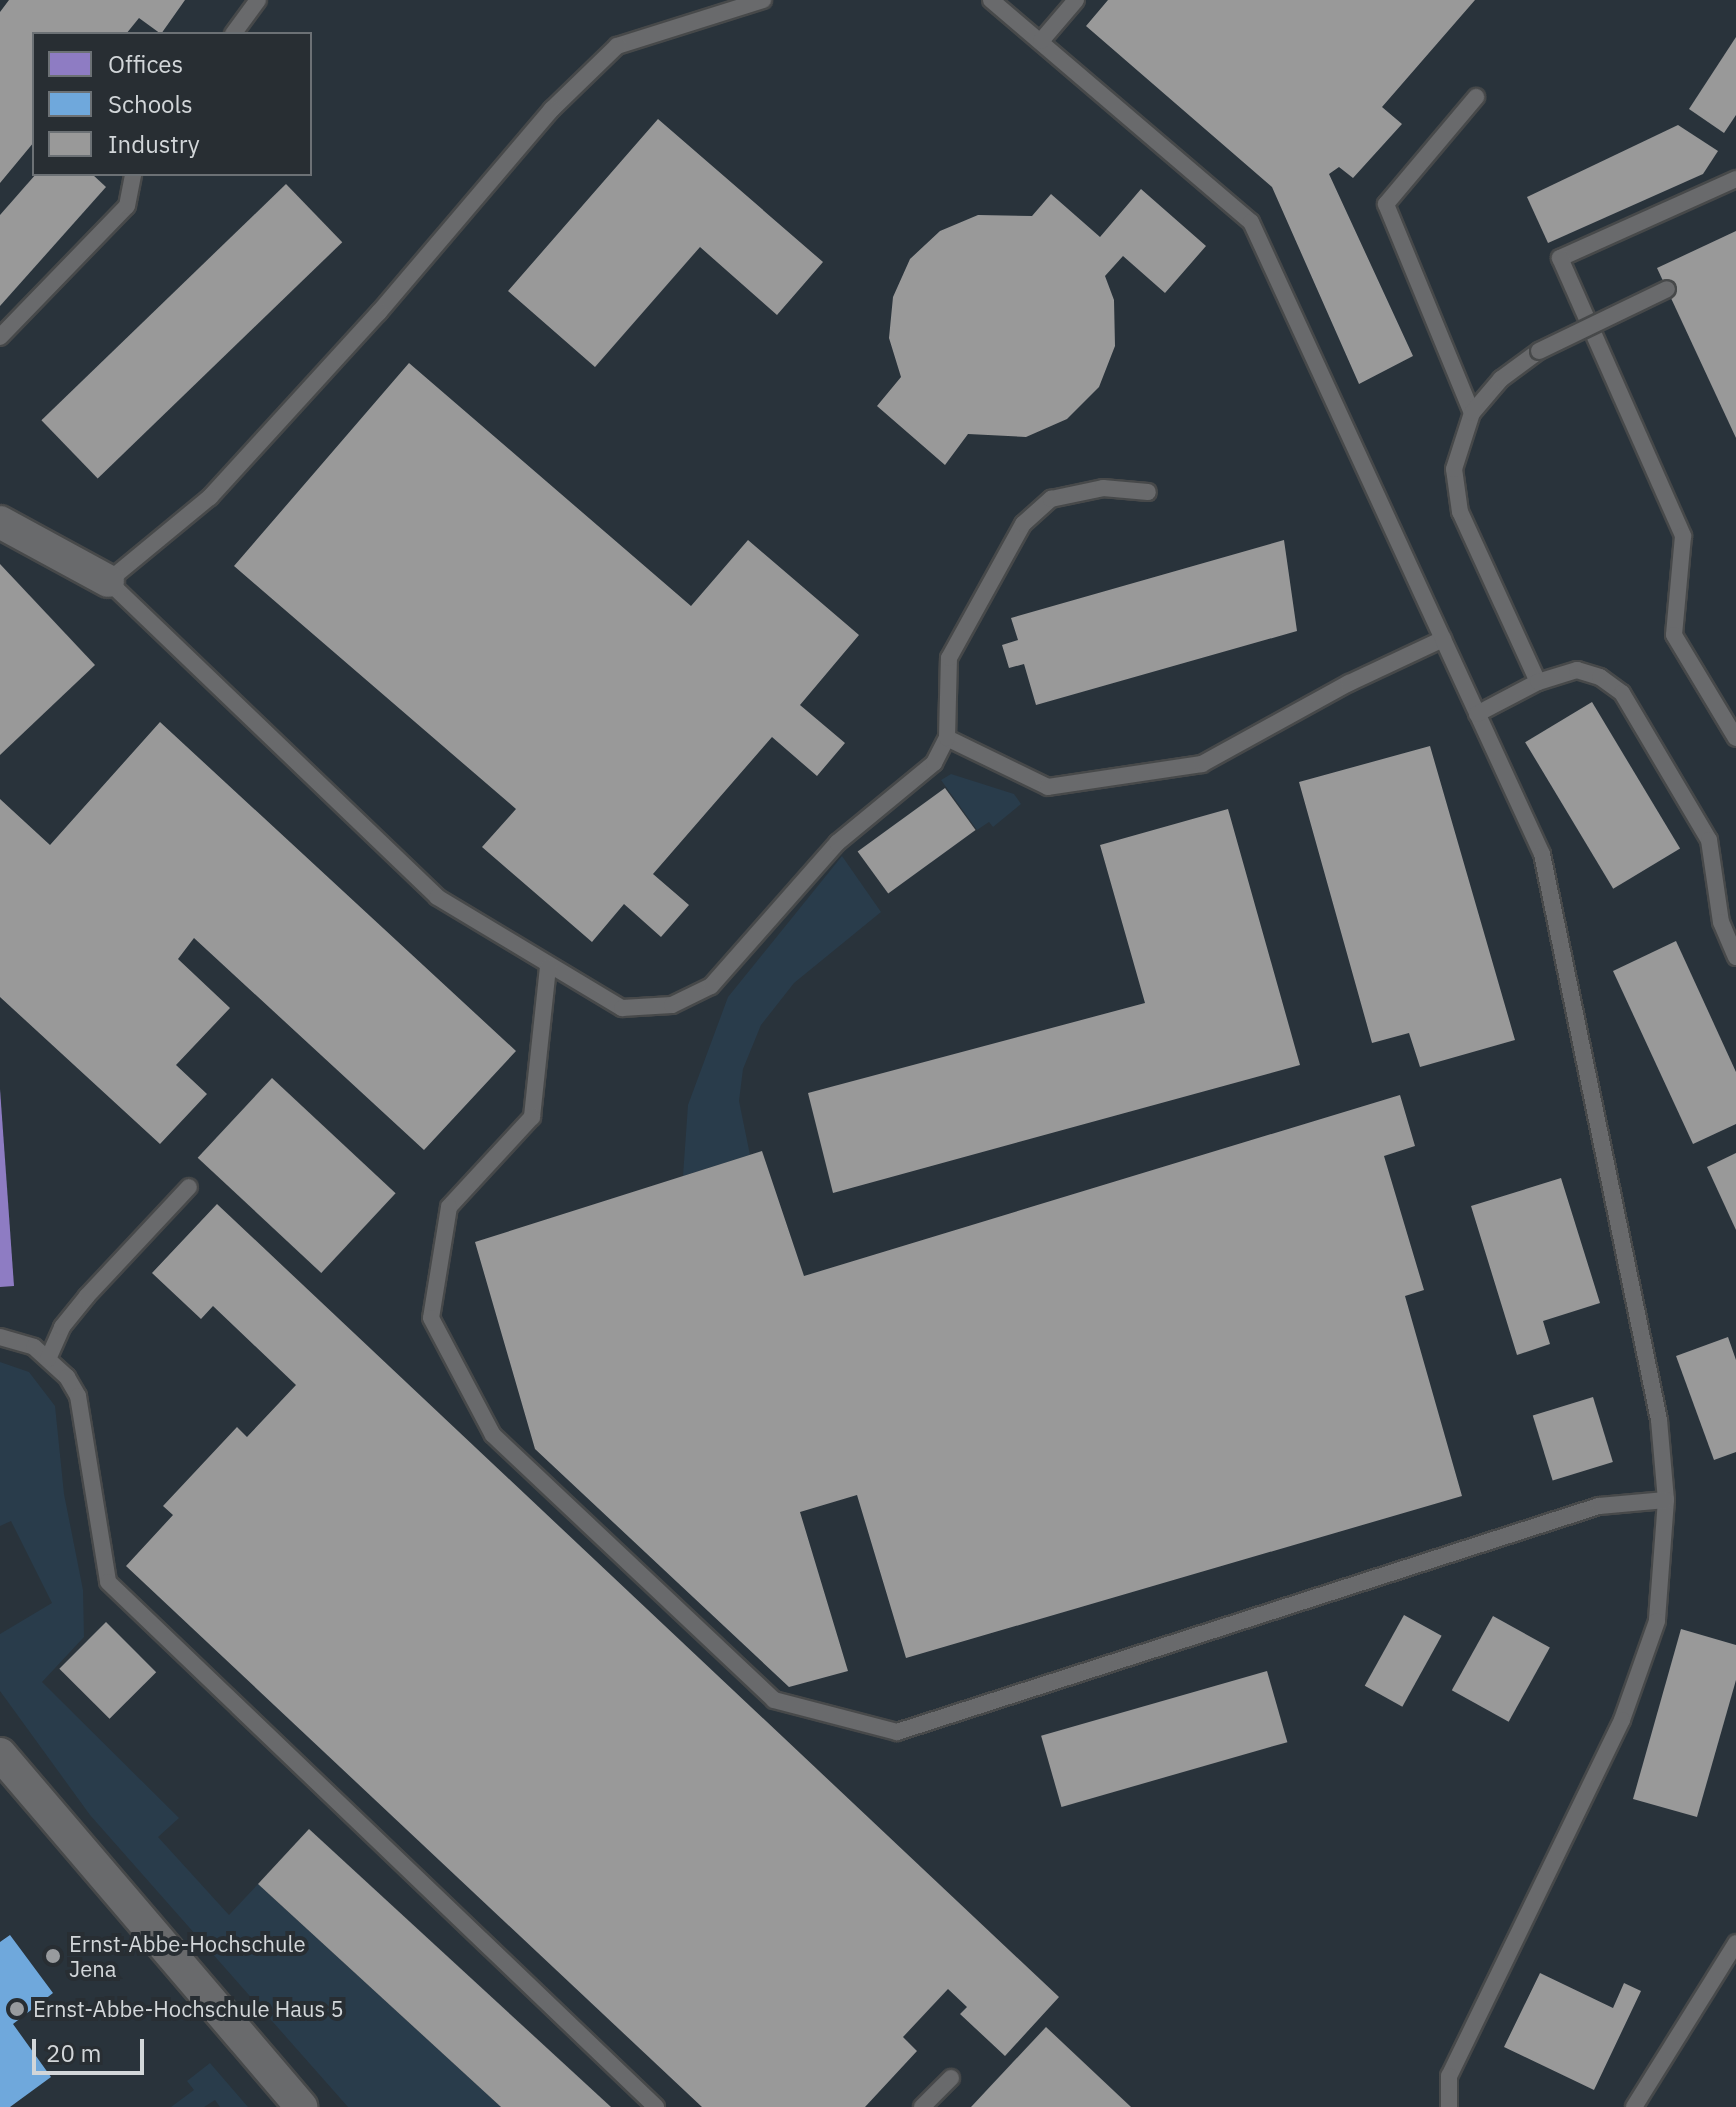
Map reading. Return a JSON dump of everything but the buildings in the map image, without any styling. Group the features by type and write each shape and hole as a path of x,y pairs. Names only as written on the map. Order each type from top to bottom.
{"street":[{"path":"0,522 108,581"},
{"path":"0,1754 301,2107"}],"lane":[{"path":"234,32 258,0"},
{"path":"763,0 617,46 552,109 379,312 210,497 108,581 437,897 548,967 622,1008 672,1005 711,986 837,843 934,763 947,738 949,658 1023,524 1051,499 1103,488 1148,492"},
{"path":"991,0 1251,222 1542,854 1659,1420 1666,1500 1657,1621 1622,1720 1449,2076 1449,2107"},
{"path":"1041,41 1076,0"},
{"path":"1472,413 1386,204 1476,97"},
{"path":"0,337 127,206 133,176"},
{"path":"1736,179 1560,258 1683,536 1674,635 1736,738"},
{"path":"1538,682 1460,512 1454,469 1472,413 1501,379 1539,351 1667,289"},
{"path":"947,738 1048,787 1202,764 1349,683 1443,639"},
{"path":"1477,714 1538,682 1577,670 1600,677 1622,693 1709,840 1721,922 1736,957"},
{"path":"548,967 532,1117 449,1207 431,1318 493,1435 774,1700 897,1732 1599,1506 1666,1500"},
{"path":"48,1359 62,1327 87,1296 189,1187"},
{"path":"0,1337 16,1338 48,1359 67,1377 84,1415 108,1582 656,2107"},
{"path":"1634,2107 1736,1943"},
{"path":"922,2107 951,2078"}],"shaded area":[{"path":"0,0 1736,0 1736,2107 0,2107"},
{"path":"951,774 1014,794 1021,804 993,827 989,822 977,830 941,780"},
{"path":"842,856 881,912 794,983 761,1025 743,1069 739,1101 750,1155 683,1176 688,1105 728,997"},
{"path":"0,1362 29,1372 55,1406 64,1494 83,1590 84,1637 42,1682 179,1818 158,1837 229,1915 258,1884 501,2107 348,2107 90,1815 0,1691 0,1634 52,1603 11,1521 0,1526"},
{"path":"210,2063 248,2107 220,2107 215,2100 204,2107 171,2107 194,2090 187,2081"}],"place":[{"name":"Ernst-Abbe-Hochschule Jena","path":"53,1956"},
{"name":"Ernst-Abbe-Hochschule Haus 5","path":"17,2009"}]}
